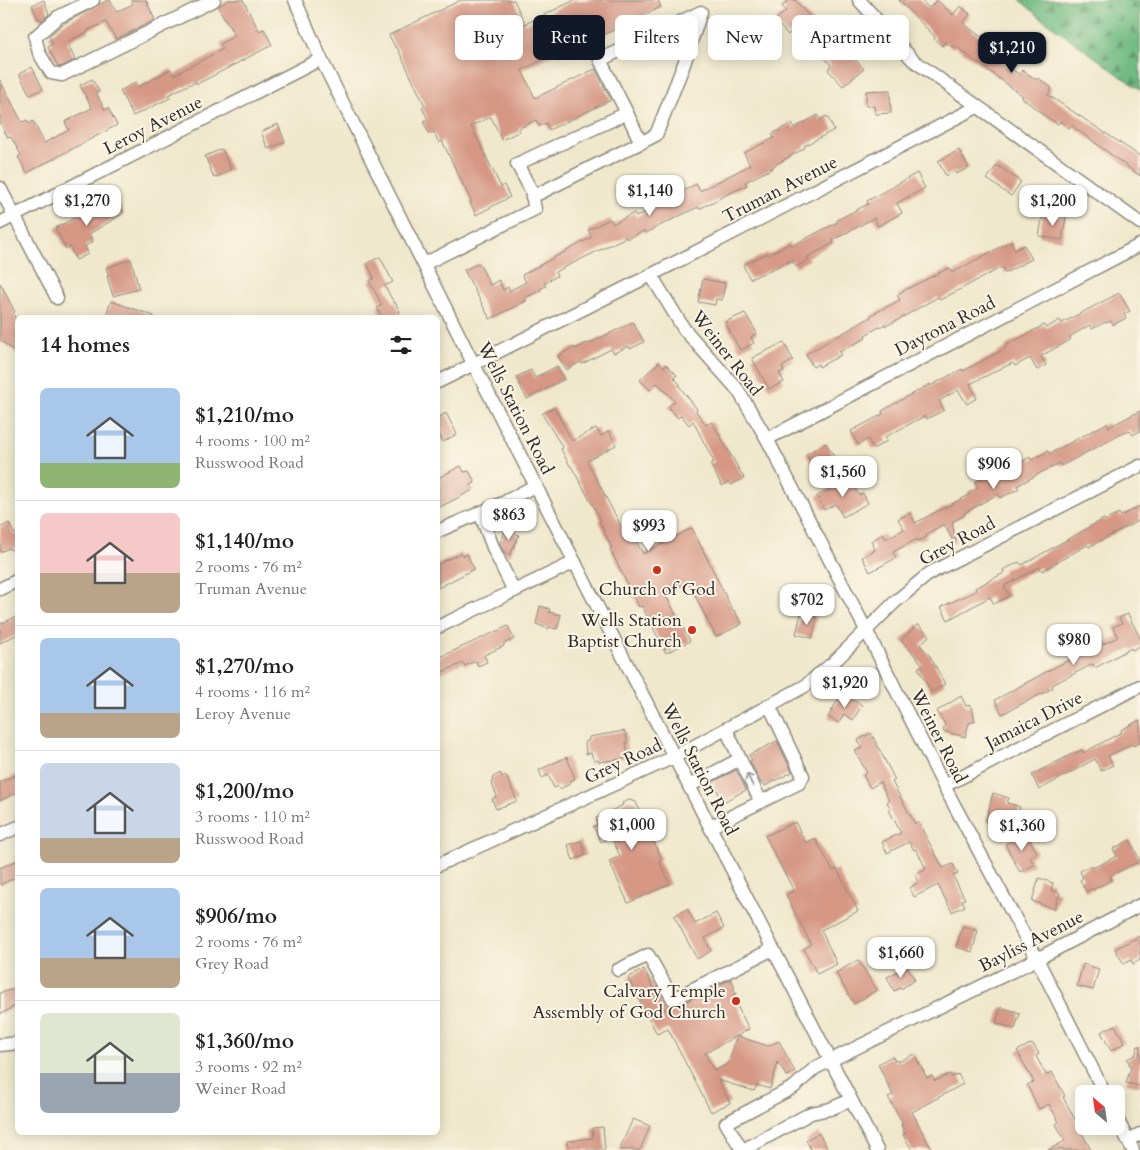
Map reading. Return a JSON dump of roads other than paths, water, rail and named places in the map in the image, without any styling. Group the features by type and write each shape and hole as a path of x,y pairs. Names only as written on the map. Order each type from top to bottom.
{"street":[{"path":"93,0 58,17 35,37 39,54 50,74 62,75 214,0"},
{"name":"Wells Station Road","path":"295,0 321,59 474,365 877,1150"},
{"path":"859,0 913,60 1140,223"},
{"path":"641,143 600,60 700,6"},
{"path":"532,197 656,135 684,64 700,6"},
{"name":"Leroy Avenue","path":"0,223 321,59"},
{"name":"Truman Avenue","path":"440,381 977,107"},
{"path":"424,264 535,209 532,197 517,164 627,113"},
{"path":"0,188 57,298"},
{"name":"Daytona Road","path":"767,439 1140,245"},
{"name":"Weiner Road","path":"651,275 684,329 738,390 767,439 944,786 1037,959 1100,1085"},
{"name":"Grey Road","path":"440,864 674,757 770,706 805,686 833,662 895,602 930,573 1140,466"},
{"path":"440,530 503,503 536,485"},
{"path":"480,513 494,550 514,591"},
{"path":"440,626 575,562"},
{"path":"0,589 15,582"},
{"name":"Jamaica Drive","path":"944,786 1140,686"},
{"path":"710,827 799,783 803,776 770,706"},
{"path":"726,729 761,802"},
{"path":"689,786 740,759"},
{"path":"0,835 15,828"},
{"name":"Bayliss Avenue","path":"742,1150 726,1123 794,1087 815,1068 1037,959 1140,905"},
{"path":"618,970 648,955 673,999 773,949"},
{"path":"0,1045 15,1043"},
{"path":"742,1150 811,1113 830,1109 851,1100"},
{"path":"1130,1145 1140,1134"}],"place":[{"name":"Church of God","path":"657,570"},
{"name":"Wells Station Baptist Church","path":"692,630"},
{"name":"Calvary Temple Assembly of God Church","path":"736,1001"}]}
